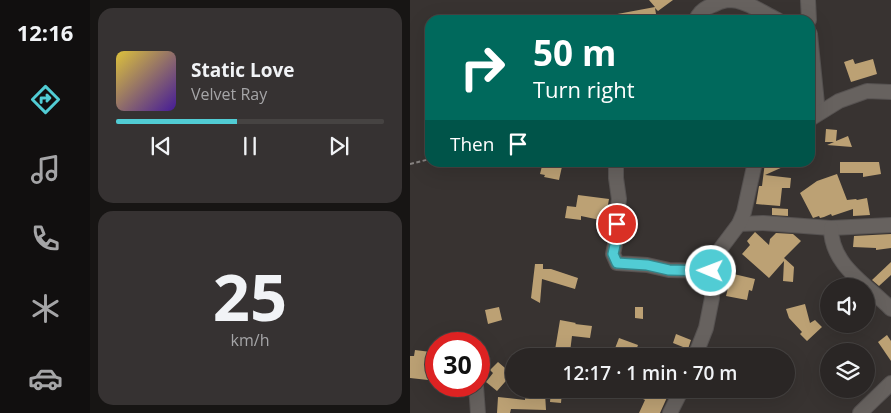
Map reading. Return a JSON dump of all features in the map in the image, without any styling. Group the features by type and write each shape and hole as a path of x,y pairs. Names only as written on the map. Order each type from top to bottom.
{"street":[{"path":"698,15 707,7 726,0 754,6 768,15"},
{"path":"808,0 809,15"},
{"path":"815,115 839,101 867,91 891,92"},
{"path":"616,167 619,199 617,236 613,254 617,263 647,265 669,270 711,271"},
{"path":"699,348 706,328 712,298 710,281 714,261 739,224 744,212 754,167"},
{"path":"739,224 763,223 831,228 891,225"},
{"path":"831,228 834,247 845,267 891,309"},
{"path":"860,413 891,382"},
{"path":"477,397 478,413"},
{"path":"670,413 678,398"}],"path":[{"path":"410,164 425,160"}],"building":[{"path":"649,0 673,0 658,11 655,8 656,15 612,15 655,7"},
{"path":"853,59 855,64 873,59 877,74 851,82 844,62"},
{"path":"826,129 837,130 836,141 848,136 852,147 827,145 834,142 825,142"},
{"path":"840,162 879,162 881,174 863,177 863,173 840,173"},
{"path":"542,167 562,167 559,180 544,177 545,175 540,174"},
{"path":"764,167 783,167 765,175 791,178 790,188 782,188 780,206 756,204 759,186 762,186"},
{"path":"837,174 847,200 867,198 870,215 853,216 853,209 832,216 831,214 820,218 819,216 813,218 800,193 817,181"},
{"path":"578,195 609,199 605,221 581,216 581,220 565,218 567,206 576,207"},
{"path":"772,208 788,209 788,216 772,215"},
{"path":"755,232 769,245 770,239 776,233 793,234 801,241 784,258 794,267 793,282 783,281 784,261 769,278 742,254 750,245 747,241"},
{"path":"891,234 891,248 876,250 876,248 853,247 854,236"},
{"path":"891,262 891,275 879,286 875,283 874,278"},
{"path":"535,264 543,264 543,269 551,269 578,278 575,289 542,279 540,303 531,298"},
{"path":"725,272 755,279 752,291 749,290 747,300 726,296 728,288 722,287"},
{"path":"805,304 810,323 815,320 820,325 820,329 807,341 800,334 802,332 789,318 786,309"},
{"path":"499,307 502,320 488,324 485,310"},
{"path":"635,307 643,307 643,319 635,318"},
{"path":"560,320 592,326 590,338 572,336 570,348 555,348"},
{"path":"676,334 691,340 688,348 673,343"},
{"path":"887,335 891,341 891,361 878,342"},
{"path":"619,338 638,345 637,348 615,348"},
{"path":"415,350 425,351 425,380 410,378 410,356 414,356"},
{"path":"498,362 505,368 505,382 497,391 490,385 490,377 493,373 490,370"},
{"path":"498,397 525,400 525,398 545,398 546,410 511,409 510,413 497,413"},
{"path":"550,398 561,398 561,403 550,402"},
{"path":"641,398 667,398 660,413 639,413 645,400"}],"route":[{"path":"617,224 617,236 613,254 617,263 647,265 669,270 711,271"}]}
